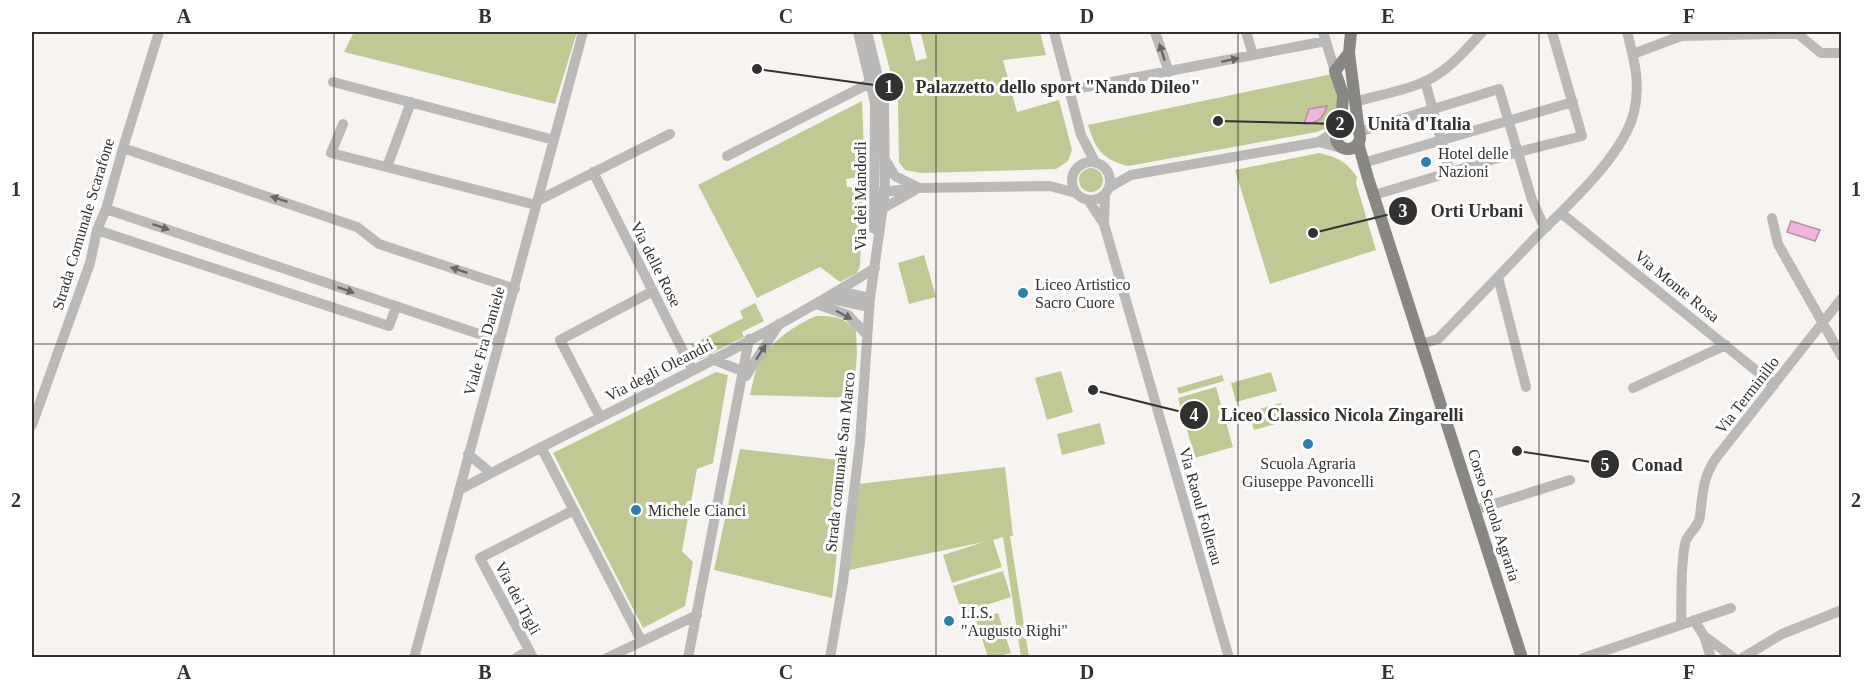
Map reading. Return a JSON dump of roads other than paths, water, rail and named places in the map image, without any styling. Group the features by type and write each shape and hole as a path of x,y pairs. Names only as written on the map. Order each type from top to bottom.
{"main road":[{"name":"Corso Scuola Agraria","path":"1351,32 1349,53 1363,163 1522,657"},
{"path":"1341,127 1352,125 1361,135 1353,148 1346,149 1336,141 1336,133 1341,127 1343,95 1335,71 1349,53"},
{"name":"Corso Scuola Agraria","path":"1346,149 1368,178"}],"street":[{"name":"Strada Comunale Scarafone","path":"32,425 90,263 97,230 106,208 159,32"},
{"name":"Viale Fra Daniele","path":"414,657 541,195 583,32"},
{"name":"Via dei Mandorli","path":"858,32 884,101 885,159 879,186 875,268"},
{"name":"Via dei Mandorli","path":"867,32 875,81 882,209 875,268"},
{"path":"1054,32 1081,135 1095,162 1107,169 1131,175"},
{"path":"1155,32 1169,72"},
{"path":"1246,32 1253,55"},
{"path":"1355,102 1425,81 1460,56 1482,32"},
{"path":"1374,195 1518,152 1582,136 1552,32"},
{"path":"1422,344 1438,339 1561,213 1611,157 1622,141 1630,123 1638,90 1637,74 1627,32"},
{"path":"1633,54 1681,34 1773,33 1798,34 1821,53 1842,53"},
{"path":"1070,90 1253,55 1325,36 1335,71"},
{"path":"727,156 875,81"},
{"path":"1425,81 1450,173"},
{"path":"333,82 554,140"},
{"path":"1361,135 1432,109 1499,89 1532,200 1542,222 1547,227"},
{"path":"387,167 411,102"},
{"path":"1363,163 1573,102"},
{"path":"343,124 331,153 387,167 541,195 670,134"},
{"path":"879,186 919,188 1050,186 1076,193 1088,200 1097,200 1131,175 1318,142 1341,127"},
{"path":"1050,186 1073,175 1081,164 1081,135"},
{"path":"1318,142 1346,149"},
{"path":"123,148 357,227 379,244 514,289"},
{"path":"885,159 895,176 919,188"},
{"path":"1081,164 1095,162"},
{"path":"1107,169 1110,178 1107,191"},
{"name":"Via delle Rose","path":"593,172 692,369"},
{"path":"1073,175 1072,184 1076,193"},
{"path":"882,209 919,188"},
{"name":"Via Raoul Follerau","path":"1104,224 1107,191"},
{"name":"Via Raoul Follerau","path":"1088,200 1104,224 1229,657"},
{"path":"106,208 500,341"},
{"name":"Via Monte Rosa","path":"1561,213 1774,385"},
{"path":"1772,218 1778,244 1842,357"},
{"path":"97,230 388,326 396,307"},
{"name":"Via degli Oleandri","path":"459,490 816,304 875,268"},
{"name":"Strada comunale San Marco","path":"830,657 843,582 860,442 867,335 875,268"},
{"path":"1498,277 1526,387"},
{"path":"600,417 560,340 653,291"},
{"path":"838,291 870,303"},
{"path":"827,298 870,303"},
{"name":"Via Terminillo","path":"1681,624 1685,542 1697,528 1703,485 1716,458 1842,298"},
{"path":"816,304 848,315 867,335"},
{"path":"742,382 780,323"},
{"path":"742,382 737,369 746,341"},
{"path":"688,657 742,382 746,341"},
{"path":"1633,388 1726,345"},
{"path":"712,359 737,369"},
{"path":"541,447 641,640"},
{"path":"468,454 492,473"},
{"path":"464,472 492,473"},
{"path":"1475,510 1570,480"},
{"name":"Via dei Tigli","path":"516,657 531,654 480,558 574,510"},
{"path":"1583,657 1731,608"},
{"path":"1742,657 1782,634 1842,610"},
{"path":"607,657 697,615"},
{"path":"1694,620 1704,636 1711,657"},
{"path":"1704,636 1734,657"}],"place":[{"name":"Palazzetto dello sport \"Nando Dileo\"","path":"757,69"},
{"name":"Unità d'Italia","path":"1218,121"},
{"name":"Hotel delle Nazioni","path":"1426,162"},
{"name":"Orti Urbani","path":"1313,233"},
{"name":"Liceo Artistico Sacro Cuore","path":"1023,293"},
{"name":"Liceo Classico Nicola Zingarelli","path":"1093,390"},
{"name":"Scuola Agraria Giuseppe Pavoncelli","path":"1308,444"},
{"name":"Conad","path":"1517,451"},
{"name":"Michele Cianci","path":"636,510"},
{"name":"I.I.S. \"Augusto Righi\"","path":"949,621"}]}
